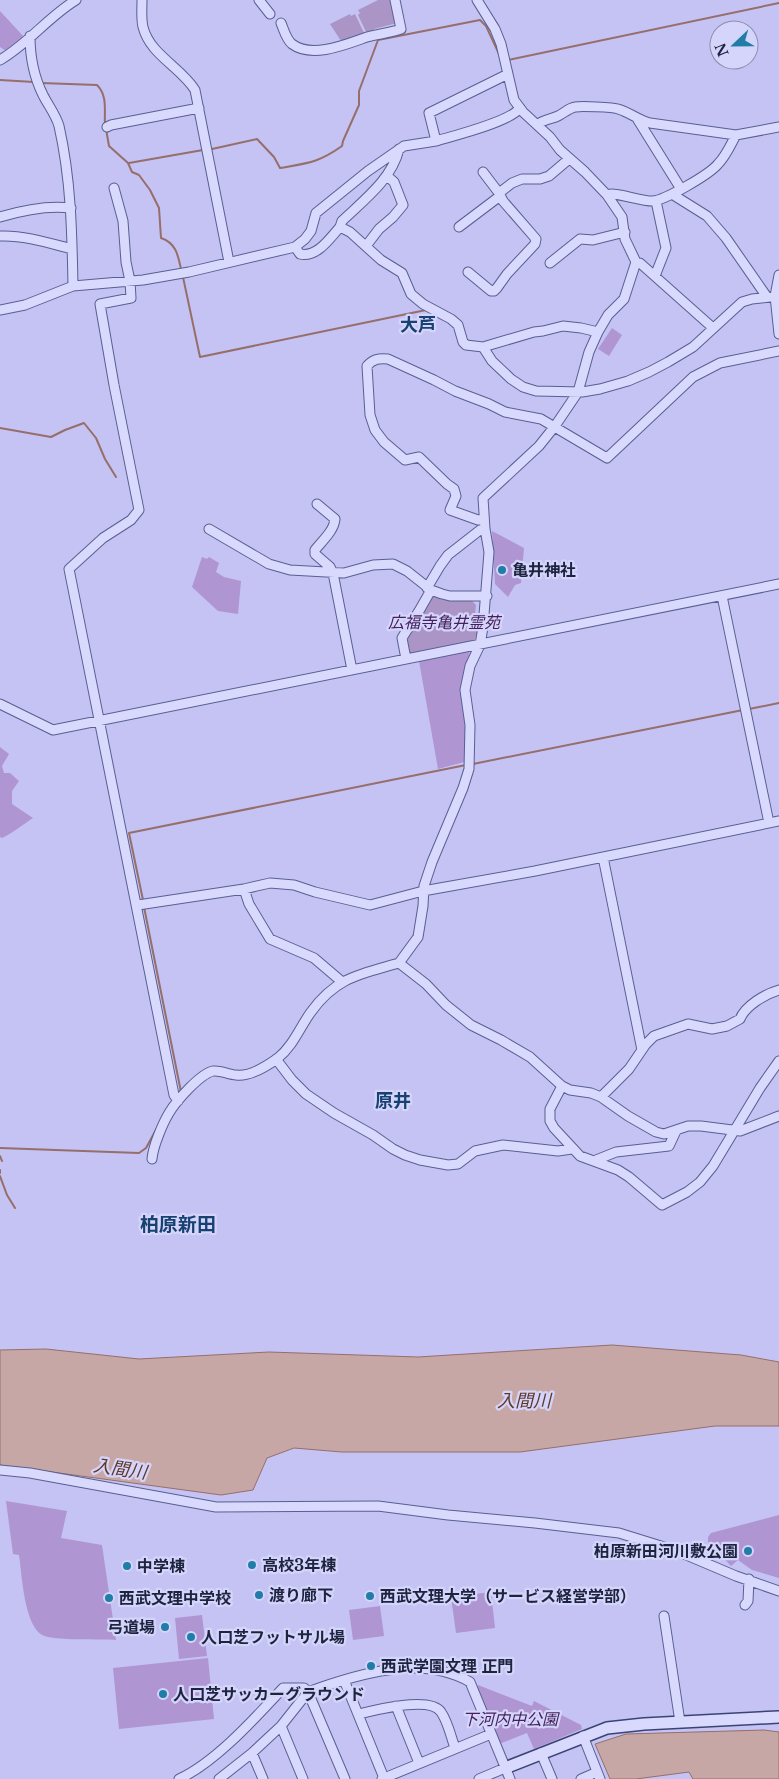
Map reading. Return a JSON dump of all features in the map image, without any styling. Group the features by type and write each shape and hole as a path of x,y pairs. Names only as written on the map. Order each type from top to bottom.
{"street":[{"path":"0,60 16,50 30,36 76,0"},
{"path":"142,0 142,26 147,38 195,90 229,262"},
{"path":"259,0 270,14"},
{"path":"281,23 293,44 301,48 331,50 368,37 401,29 395,0"},
{"path":"477,0 495,29 514,100 550,136 569,159 585,172 607,195 622,217 625,239 636,262 640,263 713,328"},
{"path":"30,36 38,82 58,123 71,208 73,286"},
{"path":"436,141 429,113 508,74"},
{"path":"537,125 540,122 555,118 574,107 583,106 620,109 638,120 650,123 736,134 779,127"},
{"path":"107,127 199,108"},
{"path":"0,310 25,305 73,286 130,281 189,272 295,248 311,231 316,213 337,194 399,149 411,144 436,141 492,124 520,108"},
{"path":"638,120 678,192"},
{"path":"607,195 617,193 628,198 656,201 678,192 717,166 736,134"},
{"path":"295,248 300,254 305,255 314,252 326,243 340,228 342,221 388,176 393,168 399,149"},
{"path":"459,227 512,183 522,179 540,179 549,176 569,159"},
{"path":"468,272 490,291 494,290 535,244 536,239 516,217 483,172"},
{"path":"366,246 379,229 394,217 403,205 394,182 388,176"},
{"path":"114,188 123,221 131,298 100,304 139,510 131,520 103,538 69,569 99,721 141,904 174,1095 178,1101"},
{"path":"678,192 675,196 707,216 774,297"},
{"path":"655,276 666,248 656,201"},
{"path":"0,217 27,209 71,208"},
{"path":"340,228 350,232 381,260 402,273 411,294 424,304 451,319 458,326 463,342 466,345 483,347 534,332 563,326 598,332"},
{"path":"550,263 580,240 593,240 624,232"},
{"path":"0,236 20,237 72,249"},
{"path":"152,1159 161,1130 169,1113 178,1101 204,1076 218,1071 238,1076 243,1075 276,1059 284,1052 316,1006 330,990 341,982 355,976 399,963 418,937 423,906 423,891 432,862 463,788 469,766 470,725 465,690 470,666 480,645 487,596 489,552 484,519 484,498 539,446 556,426 578,392 589,352 608,315 624,299 636,262"},
{"path":"779,274 774,297 779,334"},
{"path":"483,347 511,379 523,387 536,391 578,392 600,389 649,372 693,347 742,302 774,297"},
{"path":"484,519 478,520 450,510 456,496 454,488 447,484 419,457 405,460 378,436 370,415 368,366 375,360 388,359 469,398 489,404 505,412 536,417 556,426 606,458 693,377 720,362 779,351"},
{"path":"317,504 335,519 331,530 315,550 315,554 330,567 333,573 352,670"},
{"path":"209,529 278,568 333,573 350,572 373,565 393,564 407,571 429,589 450,596 487,596"},
{"path":"406,659 402,638 420,611 440,566 448,556 480,530 485,529"},
{"path":"0,704 54,730 779,584"},
{"path":"722,596 768,822"},
{"path":"141,904 279,883 370,905 423,891 535,871 779,821"},
{"path":"603,856 642,1050"},
{"path":"244,889 249,904 270,939 314,958 341,982"},
{"path":"399,963 426,984 446,1005 471,1025 530,1057 562,1086 570,1090 591,1093 601,1097 628,1116 656,1132 664,1134 688,1126 740,1131 779,1116"},
{"path":"601,1097 629,1069 654,1036 688,1024 712,1029 727,1026 740,1019 742,1012 750,1006 779,990"},
{"path":"276,1059 292,1080 306,1094 393,1149 420,1160 448,1165 458,1164 476,1152 503,1145 558,1151 572,1149"},
{"path":"562,1086 552,1104 550,1114 550,1121 554,1128 580,1156 596,1160 618,1170 662,1205 688,1192 700,1182 713,1166 760,1088 779,1061"},
{"path":"596,1160 616,1152 669,1146 676,1131"},
{"path":"0,1470 30,1473 216,1507 378,1506 441,1515 604,1530 633,1536 677,1550 736,1576 779,1591"},
{"path":"744,1605 748,1601 749,1580"},
{"path":"664,1616 680,1722"},
{"path":"220,1779 252,1753 280,1726 308,1692 363,1675 405,1669 444,1671 470,1682 510,1779"},
{"path":"344,1680 384,1779 491,1734"},
{"path":"179,1779 203,1764 229,1743 283,1688 304,1688 308,1692 345,1779"},
{"path":"359,1714 396,1706 422,1705 436,1708 441,1712 456,1748"},
{"path":"396,1706 419,1763"},
{"path":"479,1779 607,1728 623,1725 779,1717"},
{"path":"280,1726 303,1779"},
{"path":"581,1779 598,1776 583,1736"},
{"path":"252,1753 263,1779"},
{"path":"541,1753 552,1779"}],"green space":[{"path":"378,0 392,0 397,23 374,29 374,32 367,34 358,15 360,13 358,10"},
{"path":"0,11 24,37 6,51 0,47"},
{"path":"350,14 351,16 355,14 365,35 343,44 330,24"},
{"path":"612,328 622,335 609,356 598,349"},
{"path":"492,531 524,548 521,583 515,585 508,597 495,584"},
{"path":"202,557 207,559 209,557 219,563 216,572 224,577 241,581 238,614 218,611 192,587"},
{"name":"広福寺亀井霊苑","path":"431,592 473,599 472,601 476,605 474,626 479,627 474,642 408,655 403,640"},
{"path":"469,651 470,656 462,682 466,744 464,762 438,769 419,661"},
{"path":"0,747 9,754 2,766 4,773 10,773 19,781 12,791 12,804 33,818 2,838 0,837"},
{"path":"6,1501 67,1511 61,1538 102,1545 116,1640 48,1637 42,1635 36,1629 31,1621 25,1598 19,1555 13,1554"},
{"name":"柏原新田河川敷公園","path":"779,1515 779,1578 752,1570 738,1560 731,1566 708,1542 708,1537 711,1533"},
{"path":"491,1592 495,1628 456,1633 451,1597"},
{"path":"380,1606 384,1636 353,1640 349,1610"},
{"name":"人口芝フットサル場","path":"202,1615 207,1656 179,1659 175,1618"},
{"name":"人口芝サッカーグラウンド","path":"208,1658 214,1719 119,1729 113,1668"},
{"name":"下河内中公園","path":"478,1685 532,1706 534,1701 581,1725 582,1729 534,1749 527,1733 499,1744 475,1688"}],"water":[{"name":"入間川","path":"612,1345 741,1355 779,1362 779,1426 715,1426 520,1452 342,1452 294,1448 267,1458 253,1490 221,1495 0,1465 0,1350 46,1349 139,1359 269,1352 418,1357"},
{"path":"764,1730 779,1732 779,1779 693,1779 689,1772 636,1779 610,1779 595,1744 626,1734"}],"waterway":[{"path":"508,60 779,3"},
{"path":"212,149 257,139 274,157 280,168 312,162 334,152 342,146 359,105 359,91 378,40 480,20 486,26 500,56"},
{"path":"0,80 34,82"},
{"path":"41,83 97,85 103,94 105,125"},
{"path":"106,129 109,146 128,163 132,172 139,175 150,190 159,208 161,238 173,246 181,269"},
{"path":"129,163 203,150"},
{"path":"183,277 200,357 426,310"},
{"path":"0,428 51,437 84,423 96,438 105,459 116,477"},
{"path":"749,709 779,703"},
{"path":"473,764 743,710"},
{"path":"143,900 129,833 466,765"},
{"path":"144,907 181,1092"},
{"path":"0,1148 139,1153 146,1148 157,1128"},
{"path":"0,1156 2,1161"},
{"path":"0,1176 7,1195 15,1208"}],"place":[{"name":"亀井神社","path":"502,570"},
{"name":"柏原新田河川敷公園","path":"748,1551"},
{"name":"高校3年棟","path":"252,1565"},
{"name":"中学棟","path":"127,1566"},
{"name":"渡り廊下","path":"259,1595"},
{"name":"西武文理大学（サービス経営学部）","path":"370,1596"},
{"name":"西武文理中学校","path":"109,1598"},
{"name":"弓道場","path":"165,1627"},
{"name":"人口芝フットサル場","path":"191,1637"},
{"name":"西武学園文理 正門","path":"371,1666"},
{"name":"人口芝サッカーグラウンド","path":"163,1694"}],"district":[{"name":"大芦","path":"418,325"},
{"name":"原井","path":"393,1101"},
{"name":"柏原新田","path":"178,1224"}]}
